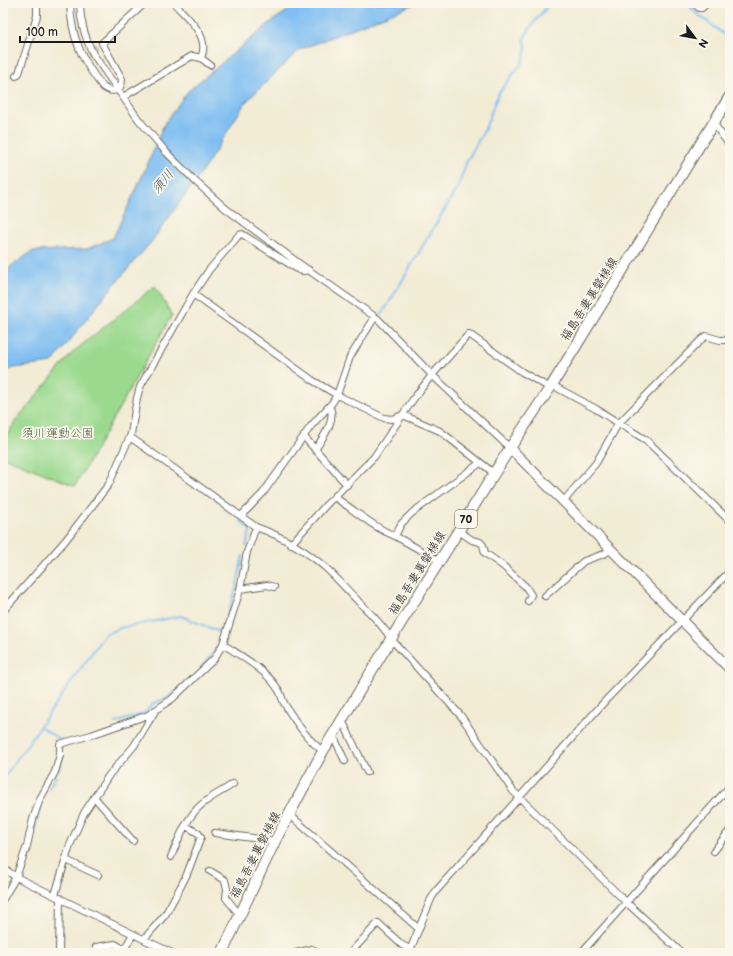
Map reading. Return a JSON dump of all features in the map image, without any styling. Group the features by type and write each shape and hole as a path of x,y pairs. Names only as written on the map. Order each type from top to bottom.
{"main road":[{"name":"福島吾妻裏磐梯線","path":"222,953 275,842 323,751 510,448 551,387 730,96"}],"street":[{"path":"16,76 19,73 37,16 37,3"},
{"path":"70,3 73,30 85,56 103,87 110,91 118,90"},
{"path":"80,3 87,44 139,120 166,152 225,208 375,317 432,374 510,448 730,669"},
{"path":"118,90 122,83 122,79 100,45 145,3"},
{"path":"174,3 198,29 204,47 201,58"},
{"path":"694,3 699,8 702,8 707,3"},
{"path":"123,97 192,56 201,58 210,65"},
{"path":"714,124 730,146"},
{"path":"3,611 65,541 109,484 130,437 136,398 140,387 209,270 239,235 242,234 299,270 309,270"},
{"path":"194,294 312,380 337,395 384,418 392,418 403,415 440,431 495,474"},
{"path":"241,516 263,493 311,426 337,395 350,357 375,317"},
{"path":"290,544 374,457 432,374 469,334 522,372 596,409 646,440 730,521"},
{"path":"563,502 596,464 618,424 701,340 706,336 720,340 730,340"},
{"path":"315,450 328,429 331,421 331,410"},
{"path":"130,437 256,527 272,532 311,556 327,569 370,613 387,632 391,639 461,716 513,791 626,902 682,953"},
{"path":"306,440 347,485"},
{"path":"395,536 401,524 412,513 480,463"},
{"path":"334,497 363,516 369,523 440,561"},
{"path":"3,899 18,878 37,806 51,781 64,744 148,715 172,700 214,659 223,644 240,589 247,552 256,527"},
{"path":"459,531 472,540 480,542 483,545 485,553 503,566 526,587 531,595 528,601"},
{"path":"545,596 584,562 604,554 611,549"},
{"path":"350,953 378,923 410,951 436,891 605,701 730,571"},
{"path":"240,589 267,585 274,588"},
{"path":"223,644 267,676 279,690 290,714 314,745 323,751"},
{"path":"59,953 57,897 74,833 94,797 116,766 134,746 156,710"},
{"path":"342,720 367,772"},
{"path":"333,735 345,761"},
{"path":"171,857 180,834 190,818 201,805 233,784"},
{"path":"581,953 730,786"},
{"path":"94,797 133,841"},
{"path":"290,815 419,929"},
{"path":"144,939 165,915 187,874 200,836 198,833 186,826"},
{"path":"714,852 730,830"},
{"path":"215,833 275,842"},
{"path":"66,860 98,875"},
{"path":"3,868 18,878 171,953"},
{"path":"210,871 225,880 227,890 226,898 240,915"},
{"path":"96,947 115,944 125,948 133,934"},
{"path":"296,953 307,950 320,953"}],"green space":[{"name":"須川運動公園","path":"155,286 172,315 75,486 3,457 3,441 17,419 73,352"}],"water":[{"name":"須川","path":"300,3 417,3 299,50 245,103 206,166 152,241 108,292 52,363 14,368 3,373 3,282 11,266 33,251 87,249 113,238 146,168 164,124 188,91 275,19"}],"waterway":[{"path":"361,346 387,306 458,187 467,161 485,129 498,94 523,61 526,47 524,38 532,25 550,3"},
{"path":"687,3 696,13 730,39"},
{"path":"340,395 348,371"},
{"path":"246,546 250,531 247,526 241,522 260,500"},
{"path":"201,668 218,646 236,589 243,556"},
{"path":"3,779 105,634 120,628 181,616 222,633"},
{"path":"115,723 144,713 154,703 167,698 182,686"},
{"path":"39,726 62,741 64,740"},
{"path":"59,769 63,756"},
{"path":"49,788 56,776"},
{"path":"3,906 21,875 41,805"}],"tunnel":[{"path":"88,54 97,47"}]}
